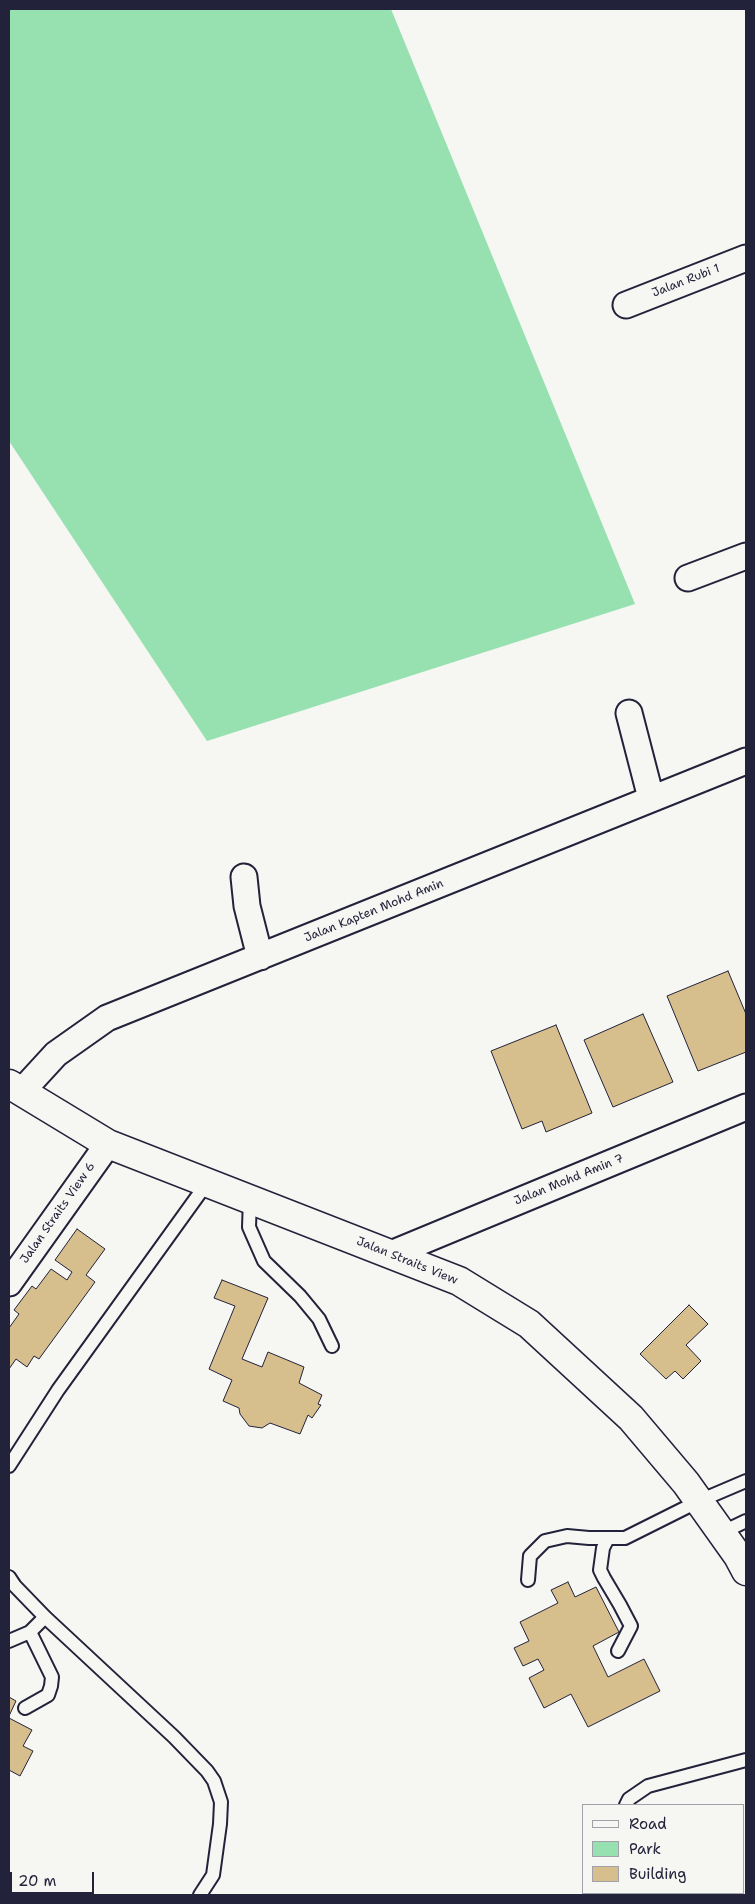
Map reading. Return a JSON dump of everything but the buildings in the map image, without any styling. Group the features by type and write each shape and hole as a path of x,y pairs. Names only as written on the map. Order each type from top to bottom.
{"street":[{"name":"Jalan Rubi 1","path":"626,305 746,258"},
{"path":"688,578 746,556"},
{"path":"629,713 651,798"},
{"name":"Jalan Kapten Mohd Amin","path":"15,1087 56,1054 106,1018 746,761"},
{"path":"244,877 247,906 260,957"},
{"name":"Jalan Straits View","path":"15,1087 108,1144 458,1281 529,1324 631,1418 686,1483 746,1570"},
{"name":"Jalan Mohd Amin 7","path":"391,1254 746,1106"},
{"name":"Jalan Straits View 6","path":"9,1283 108,1144"}],"lane":[{"path":"9,1466 58,1390 207,1183"},
{"path":"250,1199 249,1227 264,1261 300,1296 319,1319 332,1346"},
{"path":"528,1580 530,1556 545,1541 567,1536 625,1538 746,1481"},
{"path":"721,1533 746,1521"},
{"path":"608,1538 603,1548 600,1570 631,1626 618,1651"},
{"path":"9,1577 15,1586 45,1617 174,1737 207,1771 214,1782 221,1802 218,1840 212,1875 200,1895"},
{"path":"9,1641 30,1632 45,1617"},
{"path":"26,1708 48,1695 52,1678 30,1632"},
{"path":"626,1804 629,1799 648,1786 746,1760"}],"green space":[{"path":"9,9 391,9 635,604 207,741 9,441"}]}
